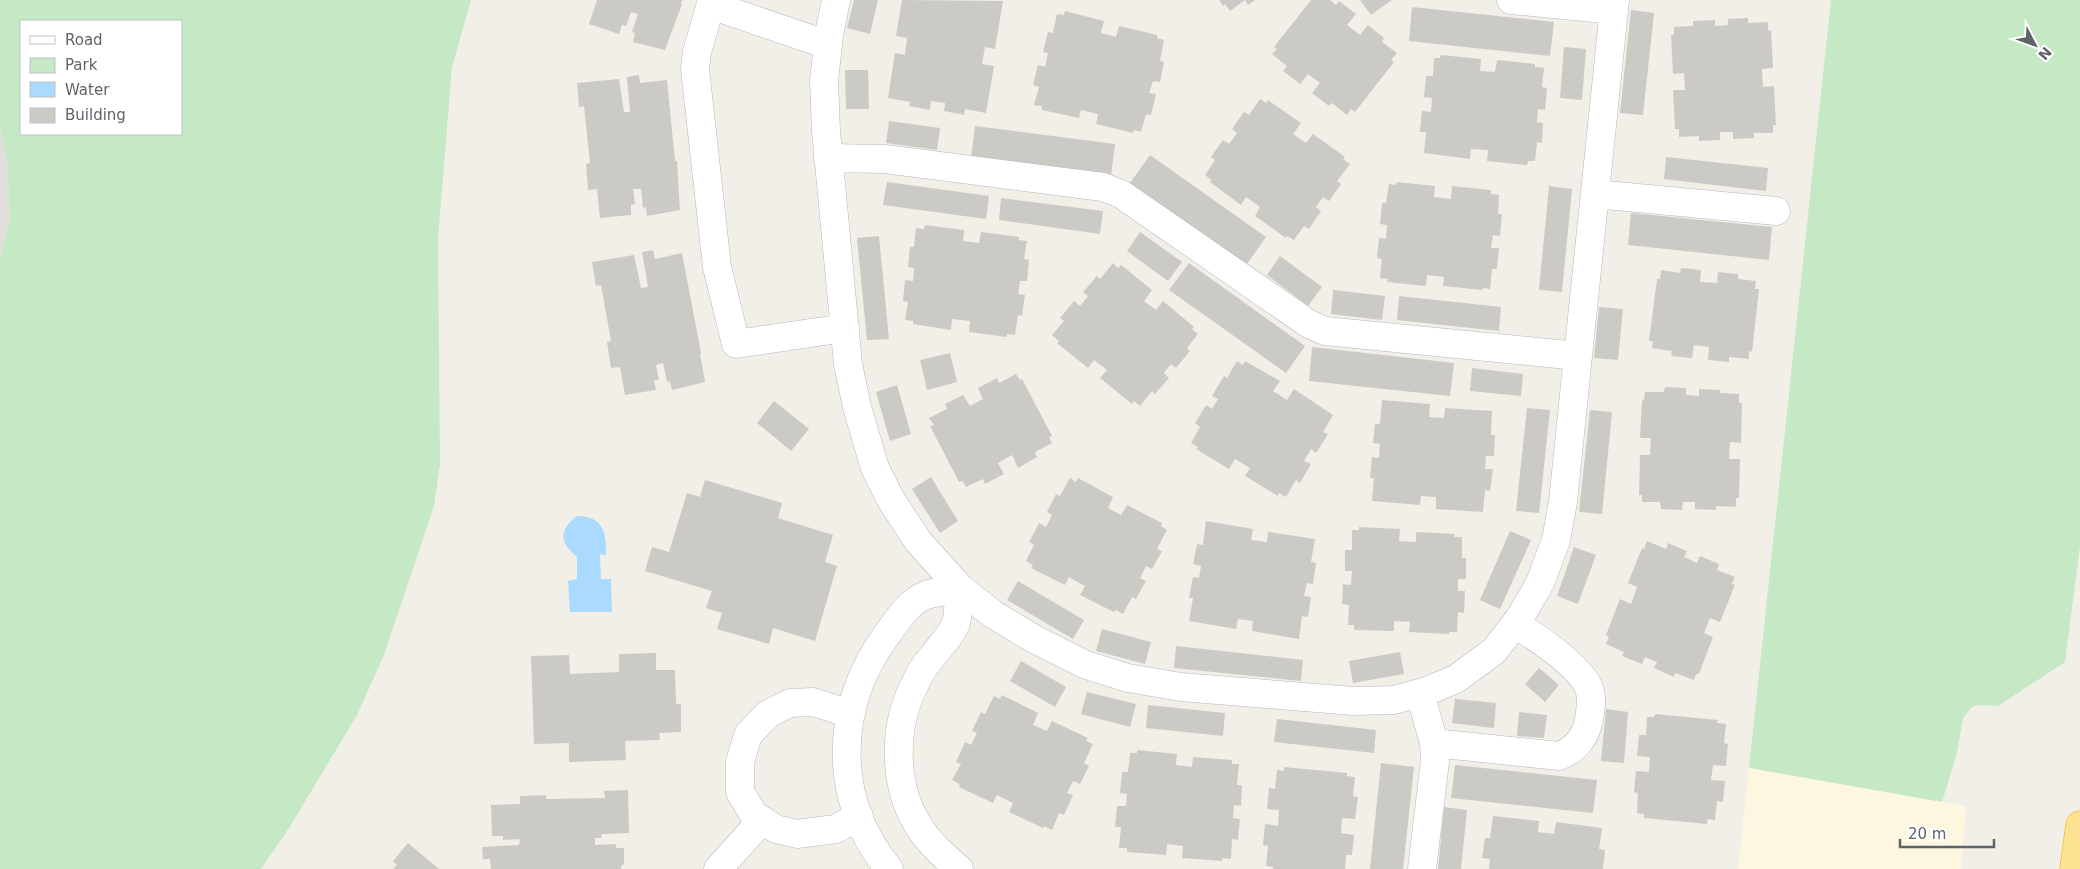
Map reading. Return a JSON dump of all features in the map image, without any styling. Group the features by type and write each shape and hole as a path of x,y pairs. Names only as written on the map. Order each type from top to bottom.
{"highway":[{"path":"2074,869 2080,825"}],"street":[{"path":"836,0 824,81 828,158 848,364 875,468 891,500 918,541 960,588 994,615 1034,639 1086,665 1128,678 1182,687 1352,702 1394,700 1420,693 1456,679 1494,651 1515,624 1540,584 1556,540 1563,502 1614,5 1511,0"},
{"path":"828,45 711,2 695,69 717,267 736,344 845,328"},
{"path":"828,158 885,159 1103,187 1121,194 1309,324 1325,331 1578,356"},
{"path":"1595,194 1776,211"},
{"path":"889,869 863,829 851,794 846,763 847,729 853,700 863,674 876,650 909,606 925,596 960,588"},
{"path":"959,869 933,846 917,824 904,795 899,766 900,733 906,702 914,684 930,658 948,638 956,623 960,588"},
{"path":"1434,743 1559,756 1571,751 1580,742 1588,727 1591,703 1588,686 1578,672 1542,641 1515,624"},
{"path":"1420,693 1434,743 1435,761 1422,869"},
{"path":"851,714 813,702 790,703 768,714 748,735 740,762 740,792 754,815 776,829 797,834 836,829 859,816"},
{"path":"718,869 762,820"}],"shaded area":[{"path":"0,126 7,160 10,220 0,258"},
{"path":"1749,768 1966,806 1961,869 1738,869"}],"green space":[{"path":"0,0 471,0 452,67 438,238 440,464 434,506 384,655 357,715 289,828 261,869 0,869 0,258 10,220 7,160 0,126"},
{"path":"1831,0 2080,0 2080,546 2065,662 1998,706 1979,705 1972,707 1963,718 1957,753 1942,802 1749,768"}],"water":[{"path":"577,516 593,519 602,527 606,540 606,555 600,554 601,579 611,579 612,612 570,612 568,581 577,579 577,557 567,546 564,532 571,521"}],"building":[{"path":"597,0 682,0 682,4 665,50 633,42 635,33 632,32 638,14 631,12 626,26 622,25 619,34 589,24"},
{"path":"854,0 878,0 870,34 847,28"},
{"path":"902,0 1003,1 995,49 985,47 982,64 994,66 986,113 965,109 964,115 944,111 945,103 931,101 930,110 909,106 910,102 888,98 895,53 905,55 907,38 896,36"},
{"path":"1219,0 1245,0 1230,11"},
{"path":"1245,0 1255,0 1248,5"},
{"path":"1311,0 1330,0 1336,5 1339,1 1356,14 1347,25 1360,35 1368,25 1384,38 1382,42 1397,53 1391,60 1394,62 1355,112 1351,109 1347,115 1332,103 1329,106 1312,93 1320,83 1308,74 1300,84 1283,71 1287,66 1272,54 1277,49 1274,47"},
{"path":"1360,0 1392,0 1371,15"},
{"path":"1412,7 1554,22 1550,56 1409,41"},
{"path":"1631,10 1654,13 1643,115 1620,113"},
{"path":"1065,11 1104,21 1101,33 1116,37 1119,26 1157,35 1157,38 1164,40 1160,61 1164,62 1160,82 1153,81 1149,93 1156,94 1151,115 1146,114 1141,132 1134,130 1133,133 1096,124 1098,114 1081,110 1079,118 1042,110 1042,106 1034,105 1039,87 1033,85 1038,65 1045,67 1048,53 1043,52 1048,32 1053,33 1057,14 1064,15"},
{"path":"1748,18 1748,23 1768,22 1768,31 1771,30 1773,68 1762,69 1763,87 1774,86 1776,125 1773,125 1773,133 1754,133 1754,138 1733,139 1733,132 1720,132 1720,140 1699,141 1699,136 1679,137 1679,129 1675,129 1673,90 1685,90 1684,73 1673,74 1671,35 1674,35 1674,27 1693,26 1693,21 1715,20 1715,26 1728,25 1728,19"},
{"path":"1564,47 1586,49 1582,100 1560,98"},
{"path":"1441,55 1481,59 1480,71 1495,72 1497,60 1535,64 1535,67 1544,68 1542,87 1547,88 1545,110 1538,109 1537,122 1543,123 1542,143 1537,142 1535,161 1528,161 1527,165 1487,161 1488,150 1471,149 1470,159 1424,153 1426,132 1420,132 1422,111 1431,112 1432,98 1424,97 1426,76 1433,76 1434,58 1440,58"},
{"path":"845,70 868,70 869,109 846,109"},
{"path":"639,75 640,83 667,80 675,161 677,161 680,210 647,216 646,207 643,208 641,189 633,189 635,204 631,205 631,215 600,218 597,189 588,190 586,164 590,163 584,106 579,107 577,83 619,79 624,112 630,112 627,77"},
{"path":"1260,99 1266,103 1268,100 1301,123 1293,134 1306,143 1313,134 1345,157 1343,159 1350,164 1337,181 1341,184 1329,201 1323,197 1316,207 1321,211 1309,229 1304,226 1294,240 1287,236 1286,238 1255,216 1260,207 1246,197 1241,205 1210,182 1211,180 1205,175 1215,160 1211,157 1223,140 1229,144 1237,133 1232,129 1244,112 1249,115"},
{"path":"889,121 940,128 937,150 886,143"},
{"path":"975,126 1115,144 1111,176 971,158"},
{"path":"1150,155 1266,237 1247,264 1130,183"},
{"path":"1666,157 1768,168 1766,191 1664,179"},
{"path":"887,182 989,196 986,219 883,205"},
{"path":"1397,182 1435,186 1434,197 1451,199 1452,186 1491,190 1491,194 1499,195 1498,214 1502,214 1500,236 1493,235 1491,248 1499,248 1497,269 1492,269 1490,289 1443,286 1444,277 1427,275 1426,286 1387,282 1388,279 1380,278 1382,259 1377,258 1379,238 1386,239 1387,225 1380,224 1382,203 1386,203 1389,184 1396,185"},
{"path":"1549,186 1572,189 1562,292 1539,290"},
{"path":"1001,198 1103,211 1100,234 999,220"},
{"path":"1631,213 1772,227 1769,260 1628,245"},
{"path":"925,225 964,230 963,241 979,243 981,232 1019,237 1019,240 1027,241 1024,259 1029,260 1027,281 1020,281 1018,294 1025,295 1022,316 1018,315 1015,335 1007,334 1007,337 969,332 970,321 952,319 951,330 913,324 913,321 905,320 908,302 903,301 905,280 913,281 914,268 908,267 910,247 914,247 916,228 924,229"},
{"path":"1140,232 1182,262 1168,281 1127,251"},
{"path":"879,236 889,339 867,340 857,238"},
{"path":"653,250 655,259 682,253 705,382 672,390 670,381 667,382 663,363 656,365 659,380 654,380 656,390 625,395 620,367 611,368 607,342 611,341 601,285 596,286 592,262 634,255 641,288 648,287 642,252"},
{"path":"1280,256 1322,287 1308,306 1267,275"},
{"path":"1113,263 1118,268 1121,265 1152,290 1144,301 1156,310 1163,301 1194,327 1192,329 1198,334 1187,348 1190,351 1176,368 1171,364 1164,373 1169,378 1155,394 1152,391 1140,406 1134,401 1132,404 1100,378 1107,370 1094,360 1088,368 1057,343 1059,341 1052,335 1064,321 1060,318 1074,301 1080,306 1088,296 1083,292 1097,276 1100,279"},
{"path":"1189,263 1305,346 1286,373 1169,290"},
{"path":"1681,268 1701,270 1700,282 1717,283 1718,272 1738,274 1738,279 1756,281 1755,289 1759,289 1752,352 1749,351 1749,359 1729,357 1729,362 1708,360 1709,347 1694,345 1692,358 1671,356 1672,351 1652,348 1653,341 1649,341 1657,279 1660,279 1661,270 1680,273"},
{"path":"1333,290 1385,296 1382,320 1331,314"},
{"path":"1399,296 1501,307 1499,331 1397,320"},
{"path":"1599,307 1623,309 1618,360 1594,358"},
{"path":"1312,347 1454,363 1450,396 1309,381"},
{"path":"950,353 957,382 927,390 920,360"},
{"path":"1237,361 1243,365 1245,361 1280,381 1273,391 1287,400 1294,389 1333,415 1323,432 1328,434 1316,453 1311,449 1304,461 1311,464 1300,483 1296,480 1286,497 1279,493 1278,496 1245,476 1250,468 1235,459 1229,469 1196,449 1198,447 1191,443 1200,427 1195,423 1206,405 1212,409 1218,399 1212,396 1224,376 1227,378"},
{"path":"1472,368 1523,374 1521,396 1470,391"},
{"path":"1016,374 1020,380 1022,379 1052,436 1049,437 1052,443 1035,452 1037,457 1018,468 1012,455 998,463 1004,474 985,484 983,479 966,487 963,481 959,482 930,426 934,425 929,418 947,409 945,404 963,395 970,406 983,399 978,388 997,378 999,383"},
{"path":"897,385 911,434 890,441 876,392"},
{"path":"1665,387 1686,388 1686,395 1699,396 1699,389 1720,390 1720,393 1739,394 1739,403 1742,403 1741,443 1730,442 1729,459 1740,459 1739,498 1736,498 1736,507 1716,506 1716,510 1695,509 1695,502 1683,502 1682,510 1661,509 1660,502 1642,502 1642,495 1639,495 1640,455 1650,455 1651,438 1640,438 1642,401 1644,400 1645,392 1664,392"},
{"path":"1382,400 1430,404 1429,417 1444,418 1445,408 1492,411 1491,435 1495,435 1494,456 1486,456 1485,469 1493,469 1490,491 1485,490 1483,512 1436,509 1436,497 1421,496 1420,505 1372,501 1374,478 1370,478 1372,457 1379,458 1380,444 1373,443 1375,424 1380,424"},
{"path":"774,401 809,429 791,451 757,423"},
{"path":"1527,408 1550,410 1539,513 1516,511"},
{"path":"1590,410 1612,412 1602,514 1579,512"},
{"path":"931,477 958,521 940,533 912,489"},
{"path":"1070,478 1076,482 1078,478 1113,497 1108,508 1121,515 1127,505 1162,523 1161,526 1167,530 1157,549 1162,551 1152,569 1146,566 1140,578 1146,581 1136,599 1132,597 1123,614 1116,610 1114,612 1080,595 1085,586 1069,577 1065,585 1031,568 1033,565 1026,561 1034,545 1029,542 1039,523 1046,527 1052,515 1047,512 1056,494 1060,496"},
{"path":"705,480 782,503 778,518 833,535 825,562 837,566 815,641 773,628 769,644 717,629 722,613 706,608 712,591 645,571 652,547 669,552 687,493 700,497"},
{"path":"1206,521 1253,529 1251,540 1267,542 1268,532 1315,539 1311,562 1316,563 1313,584 1307,583 1304,596 1311,597 1308,617 1302,616 1299,639 1252,631 1253,621 1238,619 1236,629 1189,621 1193,598 1189,598 1193,577 1199,578 1201,566 1193,564 1197,544 1203,545"},
{"path":"1359,527 1400,529 1399,541 1416,542 1416,532 1455,534 1454,537 1462,537 1462,558 1466,558 1466,579 1458,579 1458,591 1465,591 1464,613 1458,612 1457,632 1449,632 1449,634 1409,632 1410,622 1394,621 1394,631 1354,630 1354,625 1348,625 1349,605 1342,604 1343,584 1351,585 1352,571 1345,571 1345,550 1352,550 1352,530 1359,530"},
{"path":"1510,531 1531,540 1500,609 1480,600"},
{"path":"1647,541 1666,549 1668,543 1687,551 1684,557 1697,563 1700,556 1719,564 1717,570 1735,577 1732,584 1735,585 1720,622 1710,618 1704,633 1713,637 1699,674 1696,674 1694,680 1675,673 1674,677 1654,668 1657,662 1645,657 1642,664 1622,656 1624,652 1606,644 1609,637 1606,635 1620,599 1631,604 1637,587 1628,583 1642,548 1644,549"},
{"path":"1574,547 1596,555 1578,604 1557,596"},
{"path":"1018,581 1084,620 1073,639 1007,600"},
{"path":"1102,629 1151,642 1145,664 1096,651"},
{"path":"1176,646 1303,660 1301,681 1174,668"},
{"path":"1400,652 1404,674 1353,683 1349,661"},
{"path":"656,653 656,670 675,670 676,704 681,704 681,732 659,733 660,740 625,741 626,760 569,762 569,743 534,744 531,656 569,655 570,674 619,672 619,654"},
{"path":"1021,661 1066,687 1055,707 1010,681"},
{"path":"1539,668 1559,685 1545,702 1525,684"},
{"path":"1087,692 1136,704 1130,727 1081,714"},
{"path":"1002,695 1038,713 1033,725 1047,731 1052,721 1088,738 1086,741 1093,744 1084,763 1089,766 1080,784 1073,781 1067,793 1073,795 1064,815 1059,813 1052,830 1044,826 1043,828 1009,812 1013,803 997,795 993,803 959,787 960,784 952,780 961,764 956,762 965,742 971,745 977,733 972,731 981,712 985,714 994,696 1000,699"},
{"path":"1455,699 1496,703 1494,728 1452,723"},
{"path":"1148,705 1225,713 1223,736 1146,728"},
{"path":"1606,709 1628,712 1624,763 1601,761"},
{"path":"1519,712 1547,715 1544,738 1517,736"},
{"path":"1655,714 1718,720 1717,723 1726,724 1724,743 1728,744 1726,766 1713,765 1711,780 1725,781 1723,802 1717,801 1715,820 1708,819 1707,824 1644,818 1644,814 1637,813 1638,793 1634,792 1636,771 1649,772 1650,757 1637,756 1639,735 1646,735 1647,717 1654,717"},
{"path":"1277,719 1376,730 1374,753 1274,742"},
{"path":"1137,750 1177,754 1176,765 1192,767 1193,757 1232,760 1232,764 1239,764 1237,785 1242,785 1241,806 1234,805 1233,818 1240,819 1238,840 1232,839 1231,859 1222,858 1222,861 1182,858 1183,846 1167,844 1166,855 1127,852 1127,848 1119,848 1121,827 1115,827 1117,806 1126,806 1127,794 1120,793 1122,772 1128,772 1130,753 1137,753"},
{"path":"1381,763 1414,767 1403,869 1370,869"},
{"path":"1455,765 1597,780 1593,813 1451,798"},
{"path":"1284,767 1347,773 1347,776 1355,777 1353,796 1358,797 1355,819 1342,818 1341,833 1354,835 1352,855 1346,855 1345,869 1273,869 1273,867 1266,866 1268,846 1263,845 1265,824 1278,826 1279,810 1267,809 1269,788 1275,789 1277,770 1284,771"},
{"path":"628,790 629,833 602,834 601,838 595,838 595,845 616,844 616,848 624,848 624,864 621,866 621,869 491,869 490,859 483,859 482,847 519,845 520,839 503,840 503,836 492,836 491,805 520,804 520,796 546,795 546,799 605,798 604,791"},
{"path":"1444,807 1467,810 1461,869 1438,869"},
{"path":"1493,816 1539,821 1538,832 1554,834 1556,822 1602,828 1599,849 1605,850 1603,869 1489,869 1490,859 1482,858 1485,838 1490,838"},
{"path":"408,843 439,869 393,869 397,865 393,861"}]}
